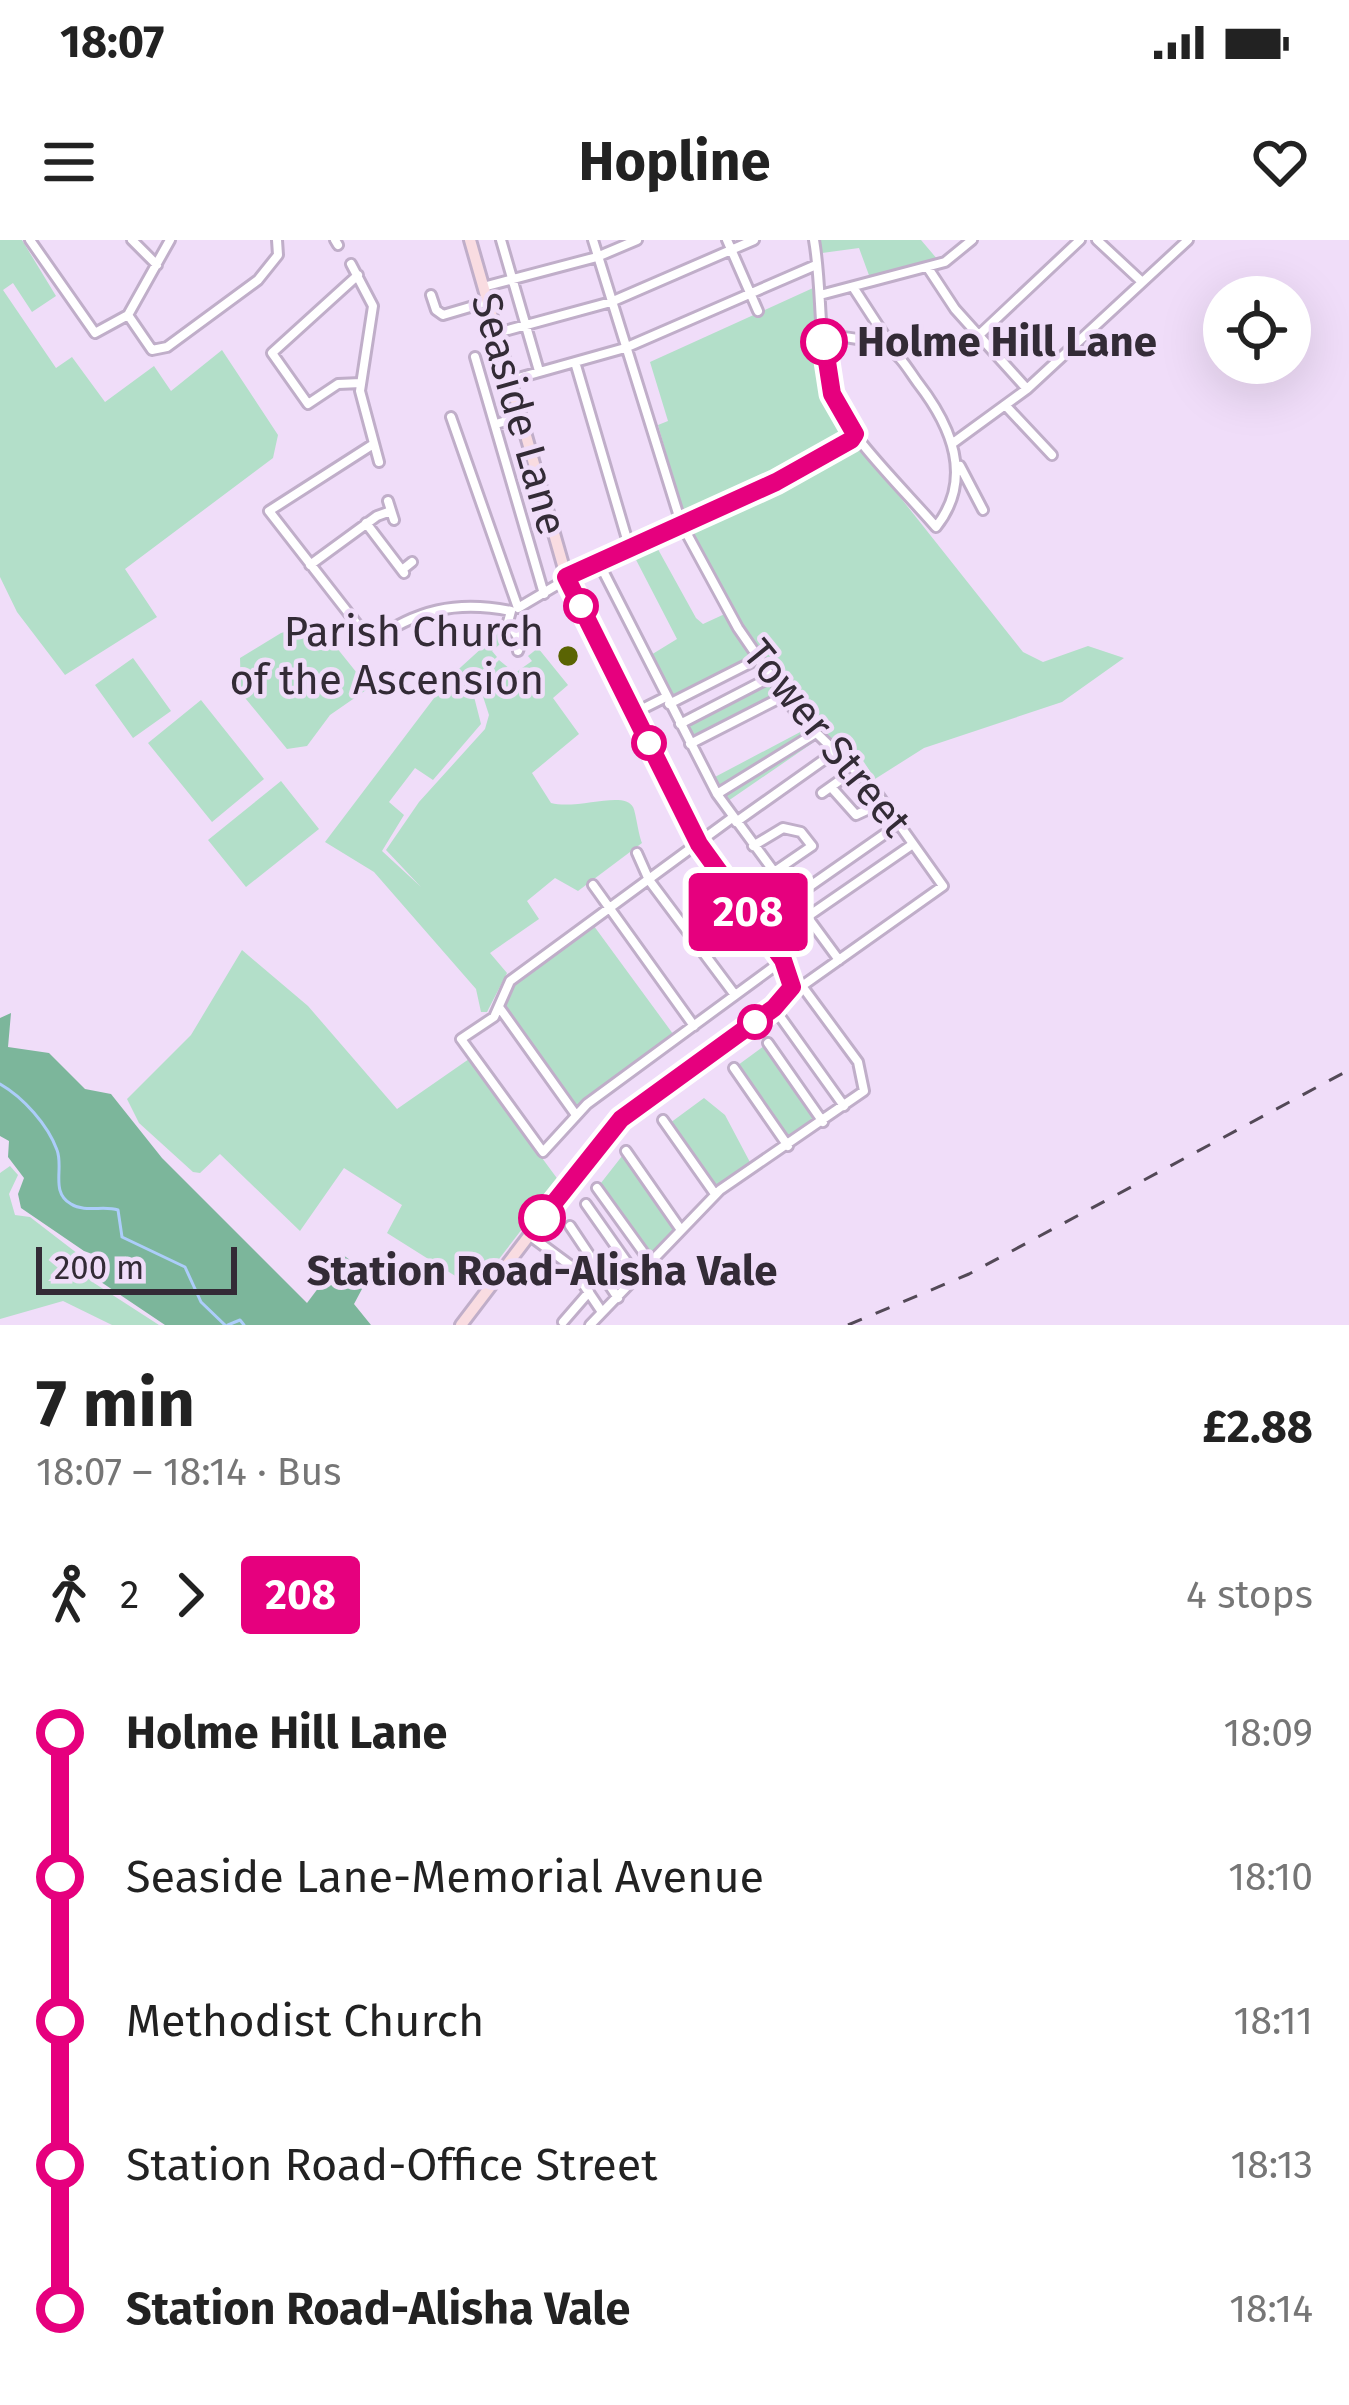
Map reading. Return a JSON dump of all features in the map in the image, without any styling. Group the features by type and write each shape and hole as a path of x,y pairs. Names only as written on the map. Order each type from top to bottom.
{"main road":[{"name":"Seaside Lane","path":"470,240 566,578 699,844 783,960 797,987"},
{"path":"461,1325 621,1119 797,987"}],"street":[{"path":"30,240 94,333 128,315 170,240"},
{"path":"131,240 157,265"},
{"path":"128,315 152,350 167,347 258,280 278,255 277,240"},
{"path":"501,240 539,371"},
{"name":"Tower Street","path":"592,240 681,523 784,696 814,734 884,802 943,886 839,960"},
{"path":"483,287 597,257 637,240"},
{"path":"496,333 610,302 729,245 754,240"},
{"path":"814,240 832,394 855,434 935,527 952,499 957,460"},
{"path":"820,295 928,268 972,240"},
{"path":"978,336 1079,240"},
{"path":"1097,240 1141,281"},
{"path":"953,443 1027,388 1188,240"},
{"path":"729,245 758,310"},
{"path":"351,264 373,306 361,383 379,462"},
{"path":"509,380 625,348 816,265"},
{"path":"928,268 978,336 1027,388"},
{"path":"358,275 272,352 308,404 338,384 361,383"},
{"path":"853,287 953,443 983,510"},
{"path":"431,295 436,310 443,314 487,302"},
{"path":"823,334 875,342 896,353"},
{"path":"475,357 544,595"},
{"path":"574,362 629,546"},
{"path":"1006,406 1052,454"},
{"path":"451,417 514,609 508,622 521,642 518,651"},
{"path":"496,424 520,417"},
{"path":"372,445 269,512 371,642 407,618 445,607 514,609 629,546 814,463 855,434"},
{"path":"310,565 366,523 391,511"},
{"path":"366,523 403,572 412,562"},
{"path":"590,1325 715,1194 864,1091 861,1068 797,987 839,960 717,794 598,562"},
{"path":"634,713 758,659"},
{"path":"680,724 771,677"},
{"path":"690,744 784,696"},
{"path":"717,794 814,734"},
{"path":"783,960 575,1115 543,1152 461,1039 494,1017 510,981 833,753"},
{"path":"831,787 856,815 884,802"},
{"path":"793,898 899,824"},
{"path":"754,846 775,830 791,827 812,846"},
{"path":"774,872 821,840"},
{"path":"807,917 913,844"},
{"path":"637,853 649,880 735,995"},
{"path":"593,885 694,1026"},
{"path":"498,1006 575,1115"},
{"path":"774,1008 844,1106"},
{"path":"768,1042 823,1122"},
{"path":"734,1068 788,1146"},
{"path":"663,1120 715,1194"},
{"path":"626,1151 682,1230"},
{"path":"597,1188 651,1263"},
{"path":"586,1204 638,1277"},
{"path":"570,1226 617,1298"},
{"path":"529,1234 571,1266 602,1312"},
{"path":"562,1322 589,1292"}],"green space":[{"path":"0,240 22,240 56,296 32,312 13,283 3,290 56,368 72,357 105,402 154,366 171,391 222,350 278,435 273,458 125,569 157,617 65,675 17,612 0,577"},
{"path":"820,240 921,240 938,260 870,278 859,248 822,253"},
{"path":"813,288 823,392 846,434 810,457 684,516 658,425 668,421 650,362"},
{"path":"858,444 1023,652 1043,662 1088,646 1124,658 1062,702 924,748 875,779 860,756 848,762 778,680 690,526"},
{"path":"654,542 696,618 703,624 729,612 758,659 669,704 646,658 677,639 632,552"},
{"path":"309,625 320,627 369,688 330,715 307,746 287,749 241,693 240,658 281,633"},
{"path":"506,626 507,638 492,651 497,657 470,681 481,724 433,780 415,768 389,802 404,815 382,851 421,887 386,850 419,802 485,729 489,715 478,681 499,660 515,673 532,661 528,656 538,648 568,685 553,698 579,734 532,773 551,803 628,802 642,843 578,891 555,878 527,901 539,919 490,953 507,973 487,1012 481,1012 476,989 374,872 325,842 450,677"},
{"path":"133,658 171,711 133,738 95,685"},
{"path":"771,677 784,696 690,744 680,724"},
{"path":"201,700 264,779 212,822 148,743"},
{"path":"804,730 814,742 728,801 713,778"},
{"path":"281,781 319,829 246,887 208,840"},
{"path":"591,922 676,1038 576,1115 498,1006 510,981"},
{"path":"242,950 308,1006 397,1109 469,1059 559,1181 476,1289 387,1233 402,1205 344,1168 300,1231 220,1154 200,1173 193,1172 139,1123 127,1099 191,1035"},
{"path":"11,1013 8,1047 49,1053 85,1089 111,1094 162,1158 307,1303 343,1255 370,1274 354,1304 371,1325 165,1325 101,1282 108,1272 103,1258 84,1251 21,1208 18,1194 24,1178 8,1157 9,1141 0,1136 0,1018"},
{"path":"768,1043 823,1122 788,1146 734,1068"},
{"path":"704,1098 725,1115 752,1166 718,1191 670,1123"},
{"path":"626,1151 681,1230 651,1263 597,1188"},
{"path":"10,1166 18,1175 9,1194 15,1215 30,1217 82,1257 100,1264 94,1283 159,1325 112,1325 63,1301 0,1319 0,1173"}],"waterway":[{"path":"0,1084 34,1112 48,1131 59,1157 59,1186 65,1199 82,1208 118,1210 122,1237 185,1267 201,1302 225,1325"},
{"path":"228,1325 240,1320 244,1325"}],"railway":[{"path":"848,1325 969,1274 1349,1070"}],"bus line":[{"name":"208","path":"542,1218 621,1119 774,1008 790,995 792,987 783,960 699,844 566,577 776,482 851,440 855,434 832,394 824,342"}],"place":[{"name":"Holme Hill Lane","path":"824,342"},
{"name":"Parish Church of the Ascension","path":"568,656"},
{"name":"Station Road-Alisha Vale","path":"542,1218"}]}
